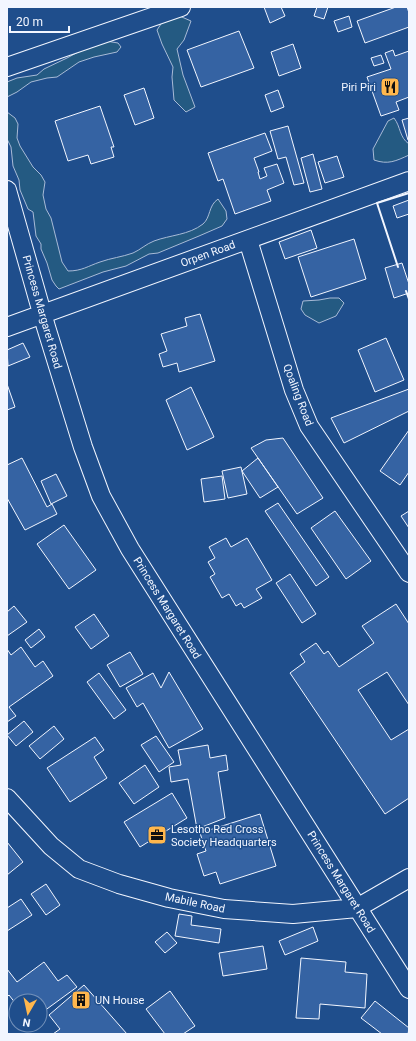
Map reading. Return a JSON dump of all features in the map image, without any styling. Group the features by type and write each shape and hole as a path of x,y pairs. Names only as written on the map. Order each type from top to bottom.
{"street":[{"path":"7,67 181,7"},
{"name":"Orpen Road","path":"7,327 42,313 409,181"},
{"name":"Princess Margaret Road","path":"7,190 42,313 83,447 101,496 130,549 409,989"},
{"name":"Qoaling Road","path":"248,240 294,390 308,426 409,573"},
{"name":"Mabile Road","path":"7,798 51,846 79,869 119,884 169,898 224,909 293,914 357,908 409,878"}],"shaded area":[{"path":"175,14 191,21 184,40 177,49 183,75 195,107 186,112 174,100 172,77 173,67 157,30 163,21"},
{"path":"106,41 118,43 121,47 117,52 79,62 57,77 31,82 7,97 7,82 17,78 37,75 44,69 80,51"},
{"path":"7,112 15,118 18,124 17,138 20,146 33,167 41,175 45,182 43,195 46,209 51,218 62,262 68,271 81,269 136,252 154,241 186,233 198,228 206,221 213,205 218,199 226,211 227,219 222,226 199,236 158,253 149,254 126,266 103,272 59,289 52,280 41,249 41,244 36,236 33,212 28,209 20,190 19,180 13,166 11,147 7,139"},
{"path":"394,118 403,138 409,144 409,155 392,162 374,160 373,149 388,121"},
{"path":"339,298 344,303 336,316 319,323 305,315 301,309 303,301"}],"building":[{"path":"264,7 281,7 285,16 270,23"},
{"path":"317,7 328,7 324,19 314,16"},
{"path":"396,7 407,7 409,13 409,27 365,43 357,21"},
{"path":"349,16 352,27 338,32 334,21"},
{"path":"239,31 254,68 201,87 187,50"},
{"path":"293,44 301,68 279,76 271,52"},
{"name":"Piri Piri","path":"393,50 395,56 409,51 409,97 396,102 399,110 381,116 367,77 391,69 385,53"},
{"path":"381,55 384,63 374,66 371,58"},
{"path":"144,88 154,118 135,125 124,95"},
{"path":"278,90 284,107 271,112 265,95"},
{"path":"100,106 114,147 111,147 114,157 91,164 88,155 68,161 55,121"},
{"path":"409,118 409,140 408,140 402,120"},
{"path":"288,126 304,183 294,185 286,157 278,159 270,131"},
{"path":"265,133 272,151 254,158 260,179 267,176 264,168 277,164 284,183 267,190 271,201 235,214 223,179 218,181 208,153"},
{"path":"313,154 322,189 310,192 301,158"},
{"path":"337,156 344,177 325,183 318,162"},
{"path":"409,200 409,214 397,218 393,206"},
{"path":"311,230 317,248 285,259 279,242"},
{"path":"354,239 366,279 311,297 298,257"},
{"path":"402,263 409,284 409,293 394,298 385,268"},
{"path":"200,314 215,361 179,372 177,363 163,367 159,354 167,351 161,334 187,326 185,318"},
{"path":"386,338 404,380 375,392 358,350"},
{"path":"23,343 30,357 8,366 7,350"},
{"path":"7,384 15,407 7,410"},
{"path":"191,387 214,437 187,450 166,400"},
{"path":"409,389 409,411 344,443 331,418"},
{"path":"409,430 409,472 400,485 380,471"},
{"path":"283,438 323,498 297,514 251,448 266,440"},
{"path":"22,458 47,507 52,504 57,514 25,530 7,498 7,465"},
{"path":"258,458 278,487 260,498 242,471"},
{"path":"241,467 247,494 228,498 222,471"},
{"path":"56,474 67,496 51,504 41,481"},
{"path":"222,476 225,499 204,502 201,479"},
{"path":"278,503 329,577 316,586 265,511"},
{"path":"335,511 371,561 346,579 311,528"},
{"path":"409,511 409,528 401,516"},
{"path":"64,525 96,570 69,589 37,544"},
{"path":"226,538 231,547 247,538 272,580 256,589 262,598 244,608 241,603 236,606 229,594 222,598 210,577 215,574 208,562 215,558 209,547"},
{"path":"290,574 316,614 302,623 276,583"},
{"path":"396,604 409,624 409,705 387,672 358,690 391,740 409,729 409,798 385,814 290,673 305,662 300,654 316,643 324,654 328,651 339,667 374,643 362,626"},
{"path":"14,606 27,622 7,636 7,612"},
{"path":"94,614 109,636 91,649 75,627"},
{"path":"39,629 45,637 31,648 25,640"},
{"path":"21,647 35,667 43,661 53,676 9,707 16,716 7,722 7,649 11,655"},
{"path":"130,652 143,674 120,687 107,665"},
{"path":"169,672 203,729 169,748 143,703 137,707 126,688 153,673 161,688"},
{"path":"99,673 126,710 114,719 87,682"},
{"path":"24,721 33,732 16,746 7,735"},
{"path":"54,726 64,739 40,759 29,746"},
{"path":"156,736 174,762 159,772 141,745"},
{"path":"95,737 104,750 94,757 107,778 70,802 47,768"},
{"path":"208,745 210,758 226,755 228,770 218,772 225,818 197,829 188,779 171,782 169,767 181,765 178,750"},
{"path":"145,765 159,787 134,804 119,783"},
{"path":"172,793 187,818 140,847 124,822"},
{"path":"260,814 276,866 220,884 216,872 204,876 197,854 206,851 200,833"},
{"path":"7,842 23,862 7,875"},
{"path":"46,884 60,905 46,915 31,894"},
{"path":"21,899 32,915 7,931 7,908"},
{"path":"179,914 192,916 191,925 221,929 219,943 175,936"},
{"path":"313,927 318,941 285,955 279,941"},
{"path":"167,932 177,943 165,953 155,942"},
{"path":"263,946 267,969 223,976 219,953"},
{"path":"301,958 346,962 345,972 367,974 365,1008 320,1004 319,1019 296,1018"},
{"path":"44,962 58,981 67,975 77,987 48,1008 48,993 8,993 7,997 7,969 17,982"},
{"name":"UN House","path":"84,985 127,1034 53,1034 60,1029 49,1015"},
{"path":"170,991 195,1026 183,1034 165,1034 146,1009"},
{"path":"375,1001 409,1028 408,1034 382,1034 361,1018"}],"wall":[{"path":"398,267 377,203 409,193"},
{"path":"406,291 409,299"}],"place":[{"name":"Piri Piri","path":"390,87"},
{"name":"Lesotho Red Cross Society Headquarters","path":"157,835"},
{"name":"UN House","path":"81,1000"}]}
